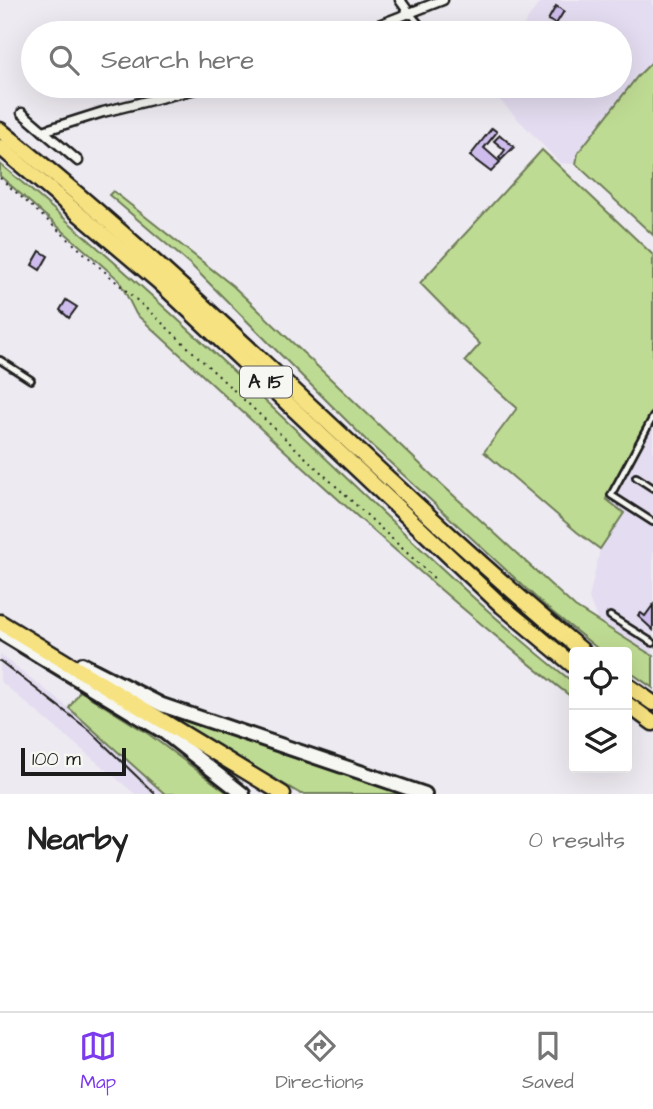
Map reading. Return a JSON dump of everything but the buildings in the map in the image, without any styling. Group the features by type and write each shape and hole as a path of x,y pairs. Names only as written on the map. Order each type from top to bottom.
{"highway":[{"name":"A 15","path":"0,130 120,229 510,591 578,647"},
{"name":"A 15","path":"0,147 159,282 502,606 569,662"},
{"path":"0,622 283,794"},
{"path":"632,689 653,704"},
{"path":"632,708 653,723"},
{"path":"164,732 266,794"}],"main road":[{"path":"0,622 164,732 243,794"},
{"path":"0,632 162,705 425,794"}],"street":[{"path":"400,0 411,14"},
{"path":"391,21 443,0"},
{"path":"43,131 160,98"},
{"path":"22,113 78,161"}],"lane":[{"path":"411,14 417,21"},
{"path":"0,360 31,380"},
{"path":"653,417 611,495 653,522"},
{"path":"636,477 653,488"},
{"path":"610,616 653,643"}],"path":[{"path":"0,178 160,321 437,581"}],"shaded area":[{"path":"541,0 653,0 653,61 632,83 632,21 526,21"},
{"path":"498,98 621,98 578,153 576,164 560,163"},
{"path":"653,410 653,656 598,621 589,598 600,549 624,513 606,500"},
{"path":"0,654 69,708 165,794 135,794 0,681"}],"green space":[{"path":"653,61 653,235 576,164 578,153 621,98 632,98 632,83"},
{"path":"542,150 653,255 653,410 606,499 624,513 600,549 484,452 517,408 465,361 480,344 420,283"},
{"path":"0,164 172,314 483,606 569,679 569,695 461,607 297,462 136,314 119,280 0,176"},
{"path":"113,191 233,286 575,607 653,656 653,688 632,673 632,647 596,647 546,607 370,444 191,265 109,195"},
{"path":"80,691 147,733 229,794 165,794 69,708"},
{"path":"142,704 396,790 406,794 301,794"}],"railway":[{"path":"0,661 89,730 155,794"}]}
